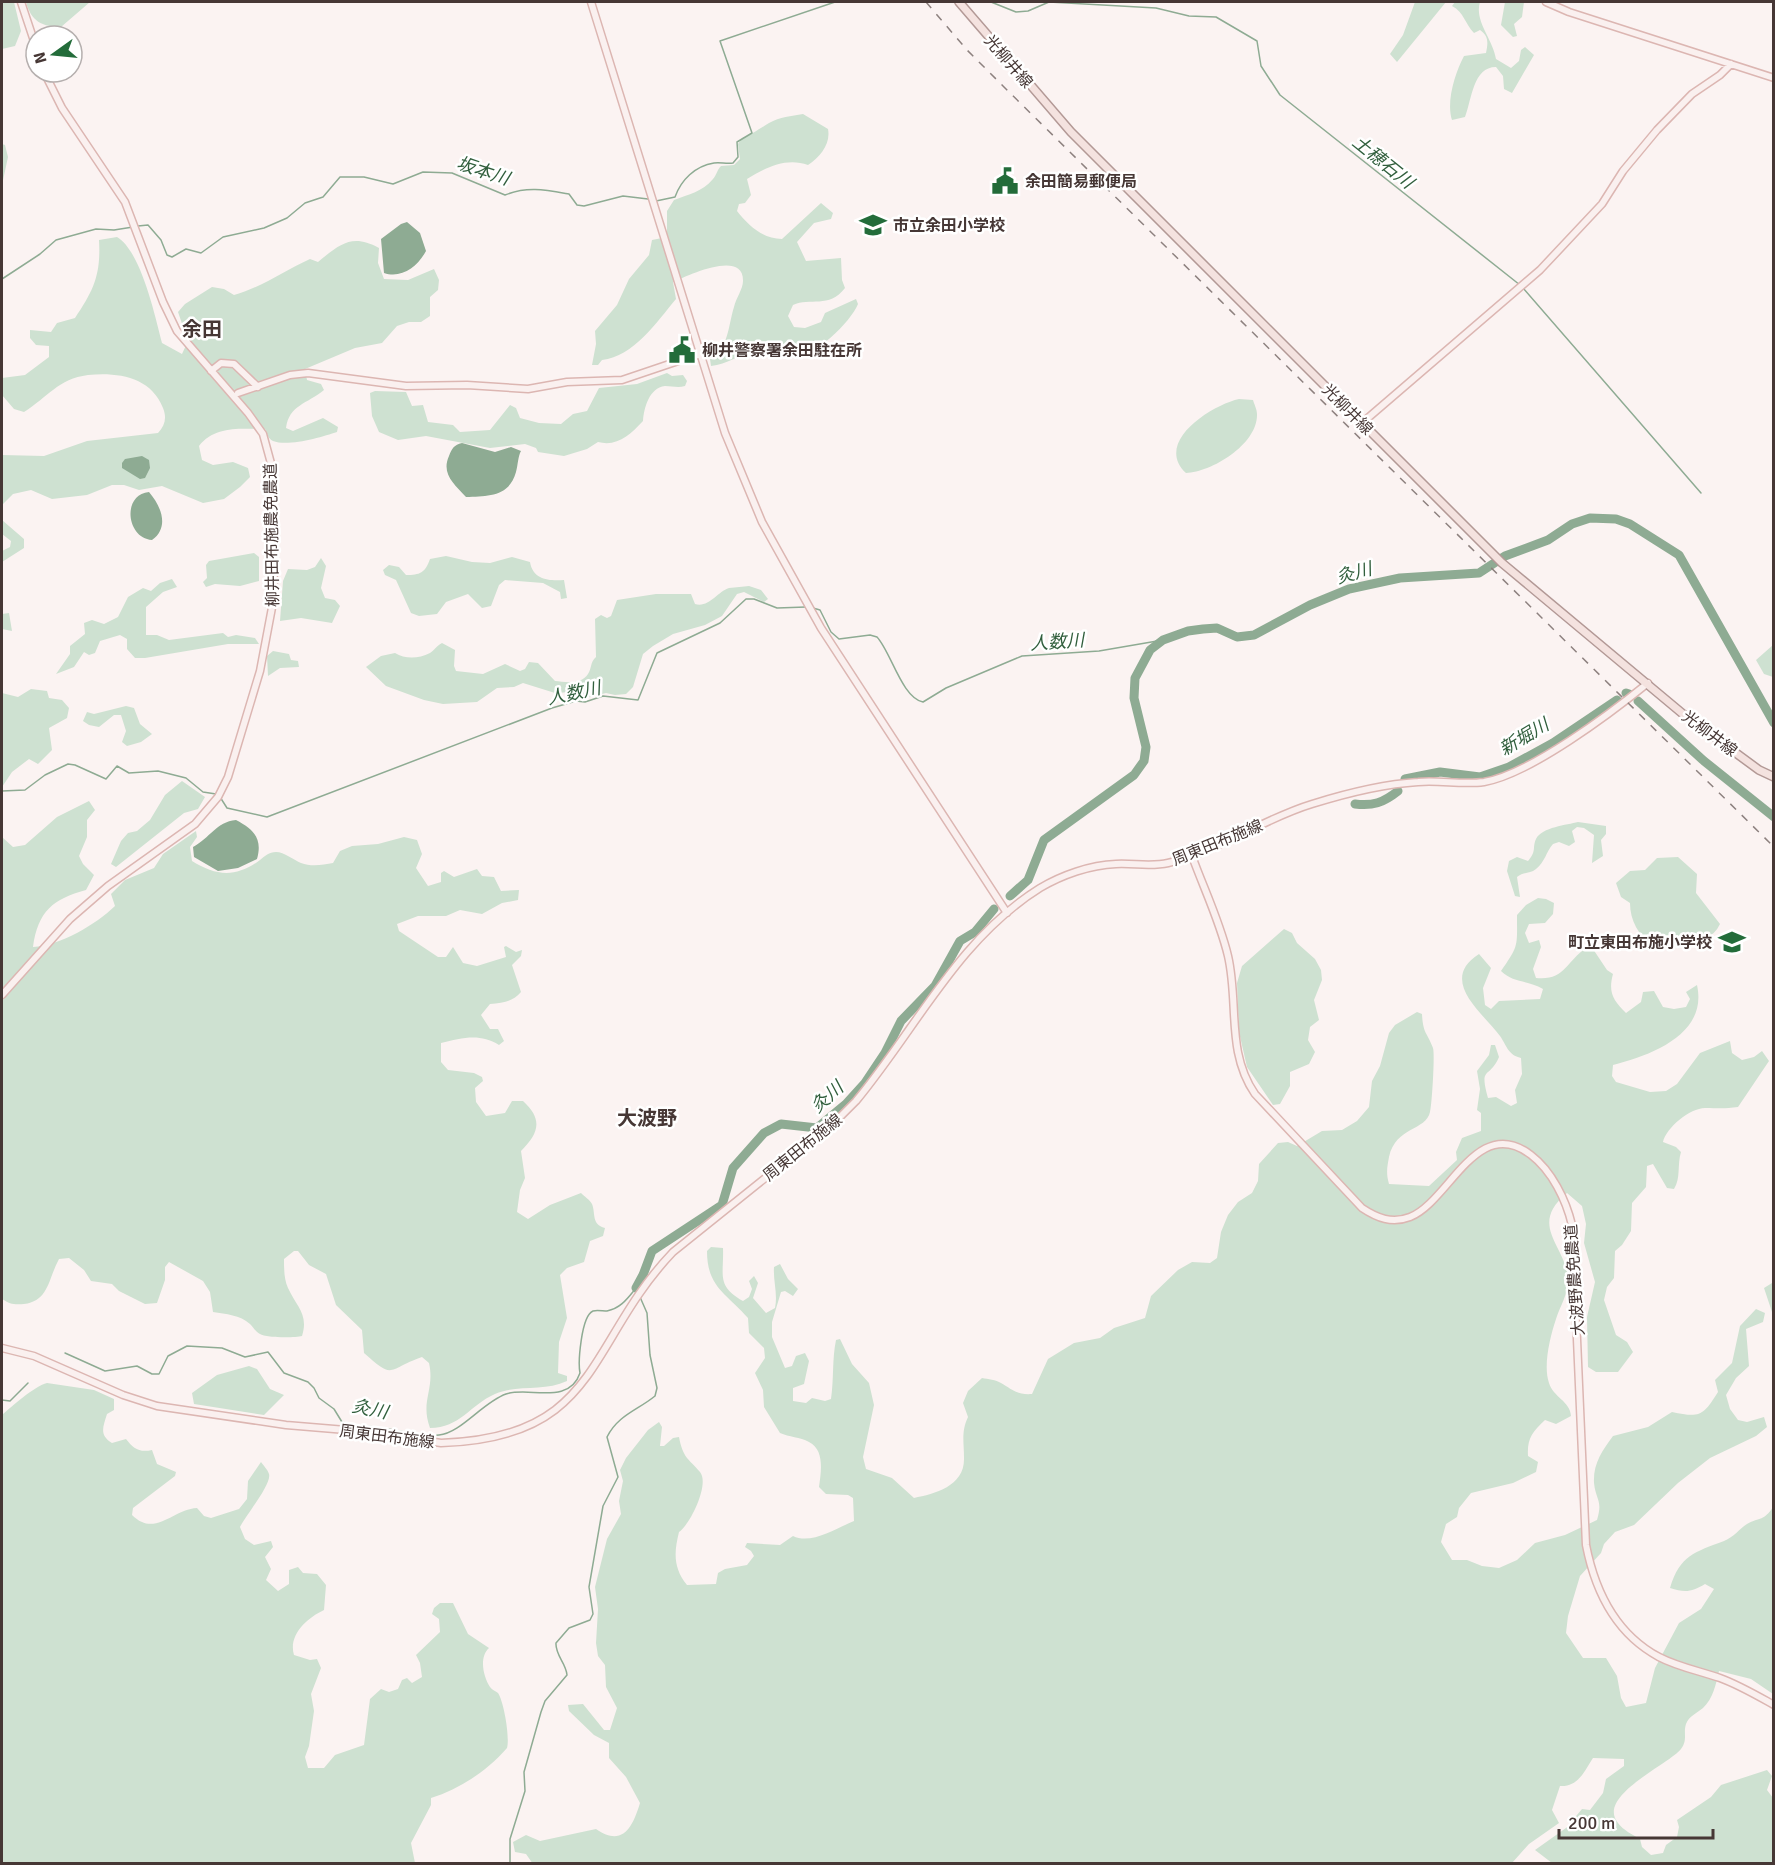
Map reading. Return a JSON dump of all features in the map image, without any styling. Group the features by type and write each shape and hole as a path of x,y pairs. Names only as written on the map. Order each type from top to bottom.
{"main road":[{"name":"光柳井線","path":"959,2 1071,132 1499,560 1683,714 1773,777"}],"street":[{"path":"21,2 28,24"},
{"path":"591,2 699,354 739,469 795,585 1007,913"},
{"path":"1546,2 1569,12 1773,78"},
{"path":"1362,423 1540,270 1608,198 1623,171 1657,130 1692,94 1720,75 1731,64"},
{"name":"柳井田布施農免農道","path":"2,995 70,919 108,886 195,824 218,797 260,670 270,628 274,597 273,479 270,456 263,434 248,412 186,343 170,318 125,201 62,108 50,84"},
{"path":"238,393 291,375 308,373 406,386 467,385 528,389 567,382 622,380 699,354"},
{"path":"211,371 221,363 234,364 258,387"},
{"name":"周東田布施線","path":"2,1348 34,1356 123,1395 157,1406 286,1425 370,1432 427,1442 454,1443 522,1428 556,1411 586,1380 640,1295 664,1261 682,1243 848,1110 964,954 1007,913 1043,886 1086,869 1115,864 1157,865 1192,856 1278,816 1315,803 1409,782 1482,782 1507,776 1548,752 1648,683"},
{"name":"大波野農免農道","path":"1192,856 1228,957 1237,1055 1246,1081 1255,1094 1358,1204 1383,1219 1409,1217 1424,1208 1474,1156 1501,1145 1518,1148 1534,1157 1559,1190 1572,1225 1586,1545 1594,1577 1604,1601 1621,1627 1659,1657 1736,1684 1773,1705"}],"shaded area":[{"path":"2,2 14,2 21,31 15,46 2,49"},
{"path":"26,2 90,2 64,24 38,22 28,9"},
{"path":"1415,2 1446,2 1397,62 1390,54 1403,35"},
{"path":"1455,2 1480,2 1480,16 1496,59 1511,68 1519,61 1521,50 1525,47 1534,55 1512,93 1504,89 1503,76 1496,67 1482,72 1475,85 1465,117 1452,120 1451,96 1464,56 1486,53 1487,43 1483,32 1480,30 1474,33 1459,11 1452,6"},
{"path":"1505,2 1524,2 1522,17 1514,24 1517,36 1513,37 1501,25"},
{"path":"803,114 828,129 828,140 824,150 808,165 792,162 777,164 747,179 751,195 745,203 739,204 737,211 757,231 769,237 782,239 821,203 833,213 831,219 814,223 797,242 806,261 841,258 842,280 845,288 833,298 793,305 788,316 794,327 805,328 821,322 825,313 856,299 858,304 854,312 830,338 801,356 787,357 755,351 711,366 710,359 721,349 727,336 743,281 741,272 735,267 725,265 714,267 673,282 676,299 644,337 624,352 602,360 598,365 592,365 596,344 595,331 617,305 629,279 649,255 652,240 667,237 667,211 674,200 704,187 713,179 721,166 734,165 740,159 738,144 742,138 777,119"},
{"path":"2,144 5,145 8,157 2,185"},
{"path":"407,222 420,233 426,251 419,262 409,270 397,274 384,273 381,239"},
{"path":"117,237 126,244 140,270 162,343 182,354 188,341 178,312 185,304 212,287 224,289 234,295 244,292 310,259 318,262 333,250 354,241 361,241 379,248 378,263 384,279 408,280 434,269 439,280 438,290 430,297 430,316 421,322 409,322 397,326 382,343 355,348 305,369 307,380 321,384 324,390 291,414 286,428 293,431 323,418 338,427 337,432 305,441 287,443 271,440 265,429 221,431 205,439 199,446 202,460 213,465 233,462 248,468 250,477 224,499 203,503 162,486 139,490 124,485 112,485 87,495 52,499 31,490 13,494 2,505 2,455 44,456 87,441 158,433 164,424 165,415 158,398 142,383 122,376 99,374 69,380 24,412 14,409 2,395 2,378 25,375 49,357 49,346 36,345 30,338 30,330 51,332 57,323 75,318 95,281 99,263 99,240"},
{"path":"667,373 672,376 683,375 687,381 685,386 665,386 655,390 646,405 643,421 628,435 611,443 598,442 587,449 564,456 538,452 536,448 525,444 490,448 426,436 398,440 379,432 372,416 370,393 375,391 406,392 412,406 423,405 428,422 453,425 460,432 490,430 510,405 516,408 520,418 539,423 561,424 573,414 587,411 599,388 637,384"},
{"path":"1239,399 1253,400 1256,408 1255,425 1250,436 1242,446 1220,462 1208,468 1186,473 1178,461 1177,449 1181,438 1202,417"},
{"path":"462,443 495,452 511,447 521,451 513,480 503,491 497,494 466,497 457,488 448,473 447,462 452,449"},
{"path":"142,456 149,460 150,468 145,478 140,479 122,468 125,459"},
{"path":"149,492 162,516 161,529 152,540 144,538 137,532 131,517 134,501 140,495"},
{"path":"2,520 24,539 24,548 2,562 2,551 10,547 11,541 2,534"},
{"path":"254,553 259,557 259,581 240,586 215,584 206,587 203,582 207,578 206,565 209,561"},
{"path":"446,556 472,562 490,563 512,557 530,562 534,573 538,576 564,580 567,598 561,599 560,592 543,583 505,580 499,585 491,606 482,608 468,594 446,602 437,614 419,616 411,613 396,580 385,575 383,570 389,565 399,567 406,575 415,574 424,570 430,559"},
{"path":"321,558 326,566 321,588 325,598 335,600 340,606 332,623 301,618 280,621 283,581 288,569 307,570 315,567"},
{"path":"172,579 177,587 163,592 146,607 146,635 157,635 169,640 223,633 228,637 236,635 255,638 259,644 228,644 135,658 127,649 127,639 120,635 100,641 95,653 89,655 84,652 74,667 56,674 70,654 70,646 85,634 84,623 92,620 104,624 118,617 128,597 143,588 151,591 160,583"},
{"path":"749,586 761,590 768,599 764,602 744,592 737,594 722,616 705,625 673,634 653,646 643,654 633,687 626,694 606,693 586,698 572,692 555,693 523,683 514,687 497,688 477,702 443,704 424,700 386,686 366,667 381,656 395,653 407,657 425,655 442,643 455,650 456,671 483,674 505,664 520,671 525,669 529,662 538,663 555,681 577,681 585,678 596,657 595,619 601,615 607,618 611,616 617,600 656,594 691,594 695,604 700,605 709,602 729,588"},
{"path":"9,613 12,631 2,629 2,614"},
{"path":"1773,645 1773,677 1764,674 1756,660"},
{"path":"273,651 289,654 291,660 298,661 299,667 280,668 268,676 267,656"},
{"path":"31,689 47,691 49,698 62,700 69,708 67,718 49,728 52,750 38,764 29,759 12,772 2,787 2,693 18,697"},
{"path":"126,706 134,708 140,724 152,734 141,742 127,746 122,742 126,731 121,715 114,715 99,727 83,721 87,712 94,714"},
{"path":"182,781 205,797 198,809 184,813 116,867 111,864 121,841 128,833 137,831 150,820 165,795"},
{"path":"89,801 95,810 87,820 87,837 79,856 83,864 94,875 86,890 64,898 49,908 39,924 33,947 66,938 98,920 115,906 111,894 125,880 154,868 163,854 196,831 197,837 190,847 192,861 218,872 243,870 274,852 282,853 305,864 329,864 333,863 340,851 352,846 378,844 404,837 417,840 422,854 416,868 428,886 441,882 441,873 444,871 454,877 477,869 482,876 494,877 501,891 519,890 518,900 502,903 482,914 460,910 446,916 418,916 397,924 399,931 438,957 446,957 453,947 463,963 477,966 506,957 504,947 506,946 516,952 522,950 521,956 512,965 521,992 507,1001 490,1004 481,1015 490,1029 498,1029 504,1041 499,1045 485,1039 471,1038 441,1043 441,1062 448,1070 474,1073 482,1077 483,1081 475,1088 476,1102 486,1116 505,1113 512,1101 523,1101 534,1114 535,1133 521,1151 525,1178 520,1190 517,1212 528,1219 550,1205 581,1193 592,1204 598,1224 605,1228 603,1236 590,1241 584,1262 567,1268 560,1275 567,1318 559,1342 558,1373 567,1376 567,1381 495,1394 457,1420 440,1427 430,1428 426,1410 430,1381 429,1363 422,1357 387,1370 374,1362 364,1353 362,1330 336,1305 326,1274 309,1265 298,1251 294,1251 284,1259 284,1274 291,1294 303,1316 304,1328 302,1336 298,1337 263,1335 242,1319 213,1312 210,1292 203,1281 169,1262 165,1267 165,1280 157,1303 145,1304 119,1291 112,1284 91,1281 84,1270 69,1258 59,1259 47,1288 38,1299 17,1304 2,1299 2,837 13,847 25,845 57,817"},
{"path":"236,820 255,835 259,845 257,859 238,868 218,871 194,857 193,847 218,827"},
{"path":"1578,822 1606,826 1606,834 1601,840 1603,856 1592,863 1594,835 1584,828 1577,827 1572,831 1575,842 1569,846 1559,842 1553,844 1534,871 1517,877 1520,897 1515,896 1507,871 1509,861 1517,857 1528,861 1539,835 1549,829"},
{"path":"1678,857 1697,874 1696,893 1720,924 1714,933 1698,941 1660,943 1651,947 1636,927 1630,903 1621,897 1616,883 1630,871 1645,870 1657,858"},
{"path":"1538,898 1554,903 1553,914 1545,923 1529,924 1525,933 1529,943 1539,940 1541,947 1533,969 1536,978 1553,977 1559,974 1586,948 1593,949 1607,970 1613,974 1611,991 1626,1013 1641,1002 1643,992 1654,991 1663,1007 1674,1009 1686,1007 1690,999 1686,992 1697,985 1698,1002 1694,1017 1686,1029 1674,1040 1660,1048 1613,1065 1612,1076 1616,1082 1650,1092 1666,1091 1677,1084 1700,1053 1730,1041 1732,1053 1742,1060 1754,1057 1762,1051 1769,1061 1738,1107 1705,1108 1693,1111 1669,1131 1663,1142 1676,1147 1681,1152 1674,1189 1667,1188 1653,1164 1647,1166 1646,1187 1632,1203 1631,1231 1615,1251 1614,1278 1607,1287 1604,1300 1616,1335 1627,1342 1633,1352 1618,1372 1596,1372 1588,1367 1587,1317 1595,1282 1584,1243 1586,1224 1582,1206 1567,1193 1556,1205 1550,1216 1549,1226 1566,1268 1568,1285 1548,1351 1547,1376 1551,1388 1568,1406 1571,1416 1556,1424 1545,1420 1534,1432 1528,1445 1528,1456 1538,1462 1536,1472 1513,1483 1471,1493 1459,1508 1457,1517 1446,1524 1441,1542 1452,1560 1467,1560 1482,1566 1499,1568 1517,1560 1535,1543 1565,1535 1597,1520 1599,1504 1594,1483 1595,1470 1602,1452 1613,1436 1648,1427 1672,1412 1695,1415 1704,1410 1718,1392 1715,1380 1732,1363 1740,1326 1756,1309 1765,1313 1763,1322 1746,1329 1749,1366 1736,1378 1726,1395 1730,1409 1738,1420 1747,1422 1764,1417 1767,1427 1756,1436 1710,1458 1678,1483 1634,1525 1615,1532 1604,1544 1601,1553 1580,1576 1568,1616 1566,1633 1583,1658 1606,1658 1617,1676 1621,1698 1626,1707 1646,1703 1655,1668 1679,1623 1701,1609 1714,1589 1705,1584 1688,1591 1670,1588 1679,1568 1690,1556 1728,1539 1747,1524 1764,1517 1773,1507 1773,1694 1751,1679 1719,1671 1709,1700 1687,1721 1681,1749 1625,1792 1617,1802 1614,1813 1620,1826 1640,1839 1642,1847 1651,1855 1663,1853 1666,1845 1677,1837 1679,1827 1677,1820 1711,1797 1721,1785 1767,1770 1772,1776 1767,1790 1773,1798 1773,1863 1552,1863 1535,1850 1566,1828 1582,1809 1590,1810 1603,1793 1606,1779 1624,1766 1624,1759 1593,1758 1576,1781 1560,1786 1552,1810 1559,1823 1529,1844 1512,1863 533,1864 526,1854 515,1852 513,1842 526,1835 540,1841 596,1829 613,1836 620,1835 630,1826 640,1803 626,1777 609,1758 609,1743 594,1735 569,1711 568,1705 583,1704 604,1730 610,1730 617,1708 606,1687 605,1665 598,1656 596,1643 598,1609 595,1587 607,1539 621,1514 619,1501 623,1481 620,1470 626,1458 648,1430 659,1422 662,1427 660,1446 679,1437 684,1454 700,1472 702,1478 701,1494 693,1513 679,1532 676,1546 677,1566 687,1585 716,1584 718,1573 725,1569 747,1565 754,1556 745,1547 747,1543 780,1545 793,1536 816,1537 854,1521 853,1498 848,1495 826,1494 819,1487 821,1462 818,1450 806,1440 780,1433 764,1407 763,1390 755,1373 765,1358 764,1348 749,1333 748,1318 714,1281 708,1263 707,1251 711,1247 723,1248 725,1285 743,1301 749,1297 752,1289 749,1281 754,1276 758,1283 753,1298 766,1313 775,1308 774,1267 780,1264 788,1279 798,1289 793,1296 785,1291 781,1292 772,1322 772,1337 785,1368 792,1366 796,1356 805,1353 809,1361 804,1384 793,1388 793,1401 806,1403 812,1398 825,1401 831,1399 836,1340 840,1339 852,1364 869,1383 874,1405 863,1457 866,1469 892,1478 914,1498 939,1491 954,1482 960,1476 963,1468 964,1432 968,1417 963,1403 968,1391 982,1378 999,1382 1019,1393 1032,1394 1048,1359 1074,1343 1100,1338 1114,1328 1145,1318 1151,1296 1178,1270 1192,1262 1210,1263 1217,1258 1221,1232 1228,1215 1238,1202 1252,1193 1258,1181 1259,1164 1278,1143 1288,1142 1297,1146 1322,1131 1342,1130 1357,1121 1369,1107 1372,1081 1380,1066 1389,1033 1395,1025 1417,1012 1422,1014 1424,1029 1433,1048 1432,1099 1430,1112 1423,1123 1404,1134 1393,1147 1387,1167 1389,1184 1429,1186 1457,1160 1456,1152 1462,1138 1481,1131 1481,1113 1477,1110 1480,1089 1477,1071 1489,1055 1491,1045 1495,1045 1499,1057 1485,1077 1488,1098 1496,1097 1511,1106 1517,1103 1515,1090 1522,1074 1521,1058 1510,1052 1500,1036 1467,996 1462,974 1467,964 1479,954 1491,968 1483,988 1485,1005 1491,1009 1499,1001 1540,999 1543,989 1511,978 1501,971 1516,945 1517,915 1526,905"},
{"path":"1284,929 1292,933 1297,943 1315,959 1321,970 1322,980 1314,1000 1319,1020 1310,1027 1308,1040 1315,1052 1309,1064 1290,1072 1290,1086 1280,1104 1273,1105 1247,1067 1239,1032 1237,983 1242,966"},
{"path":"1772,1283 1773,1285 1773,1315 1764,1288"},
{"path":"249,1366 257,1369 270,1389 284,1395 264,1415 194,1404 192,1393 217,1375"},
{"path":"47,1383 94,1390 114,1399 114,1410 107,1414 104,1423 105,1437 112,1443 126,1439 137,1449 152,1450 157,1464 176,1472 175,1476 133,1508 132,1515 140,1521 148,1524 156,1523 197,1508 204,1516 211,1518 239,1509 247,1499 248,1481 261,1462 267,1469 269,1479 267,1485 240,1527 245,1539 254,1545 271,1541 273,1547 265,1557 271,1569 266,1580 278,1591 289,1584 289,1570 298,1567 303,1573 317,1574 326,1585 324,1610 300,1628 293,1648 294,1655 310,1660 317,1659 321,1668 311,1694 314,1711 309,1746 305,1757 308,1768 324,1768 335,1755 364,1745 370,1699 381,1689 389,1692 398,1689 402,1680 407,1678 412,1683 422,1677 416,1655 440,1632 439,1619 432,1614 434,1608 440,1603 453,1603 468,1634 489,1648 483,1661 485,1678 490,1687 498,1693 502,1704 507,1729 507,1748 472,1778 452,1790 431,1798 431,1805 411,1843 415,1863 2,1863 2,1415 30,1392"}],"waterway":[{"name":"坂本川","path":"656,201 675,197 685,180 701,167 714,163 733,163 738,157 737,142 752,133 720,41 835,2"},
{"name":"土穂石川","path":"991,2 1016,12 1028,11 1049,2 1156,8 1189,16 1216,17 1257,41 1261,66 1280,95 1520,285"},
{"name":"坂本川","path":"138,226 148,225 161,240 167,255 172,257 186,249 201,253 223,237 264,228 287,218 305,203 323,197 340,177 364,177 393,184 423,172 452,173 505,195 529,190 569,194 577,205 584,206 623,196 648,199"},
{"name":"坂本川","path":"2,279 40,254 56,240 96,229 114,230 133,227"},
{"name":"土穂石川","path":"1523,288 1701,493"},
{"name":"灸川","path":"1010,896 1028,880 1044,840 1134,775 1144,761 1146,747 1134,698 1135,678 1150,650 1163,640 1188,631 1217,628 1237,637 1254,635 1310,605 1349,589 1400,578 1479,573 1505,556 1548,540 1572,524 1590,518 1616,519 1630,524 1679,555 1774,723"},
{"name":"人数川","path":"220,797 227,808 267,817 552,708 603,696 638,700 657,653 720,623 746,599 754,599 777,608 806,607"},
{"name":"人数川","path":"813,608 820,610 831,632 839,639 870,635 877,637 903,684 916,699 923,702 946,688 1022,656 1099,651 1163,640"},
{"name":"新堀川","path":"1405,779 1440,772 1480,777 1509,767 1553,743 1617,700"},
{"name":"新堀川","path":"1638,701 1704,761 1774,817"},
{"name":"人数川","path":"2,791 25,790 45,775 68,764 106,779 117,766 129,773 158,771 186,778 203,792 216,794"},
{"name":"新堀川","path":"1355,804 1378,803 1398,791"},
{"name":"灸川","path":"636,1288 652,1251 722,1205 733,1168 764,1133 781,1124 817,1128 846,1104 865,1083 885,1053 901,1021 935,986 960,941 975,932 994,909"},
{"name":"灸川","path":"65,1353 105,1371 137,1366 152,1374 159,1374 168,1356 187,1346 222,1348 245,1357 268,1352 284,1373 308,1382 319,1398 334,1409 342,1422 419,1435 439,1435 456,1429 497,1398 506,1394 547,1393 567,1389 575,1383 580,1373 581,1340 589,1315 593,1311 607,1311 616,1308 636,1288 638,1292"},
{"name":"灸川","path":"510,1864 510,1839 525,1791 524,1772 541,1712 545,1701 567,1675 556,1643 569,1628 590,1620 593,1614 589,1587 603,1506 618,1477 607,1437 617,1423 655,1396 657,1388 650,1355 647,1313 640,1297"},
{"name":"灸川","path":"2,1400 10,1401 28,1383"}],"railway":[{"path":"926,2 967,50 1003,86 1774,847"}],"place":[{"name":"余田簡易郵便局","path":"1005,181"},
{"name":"市立余田小学校","path":"873,225"},
{"name":"柳井警察署余田駐在所","path":"682,350"},
{"name":"町立東田布施小学校","path":"1732,942"}],"district":[{"name":"余田","path":"202,329"},
{"name":"大波野","path":"647,1118"}]}
